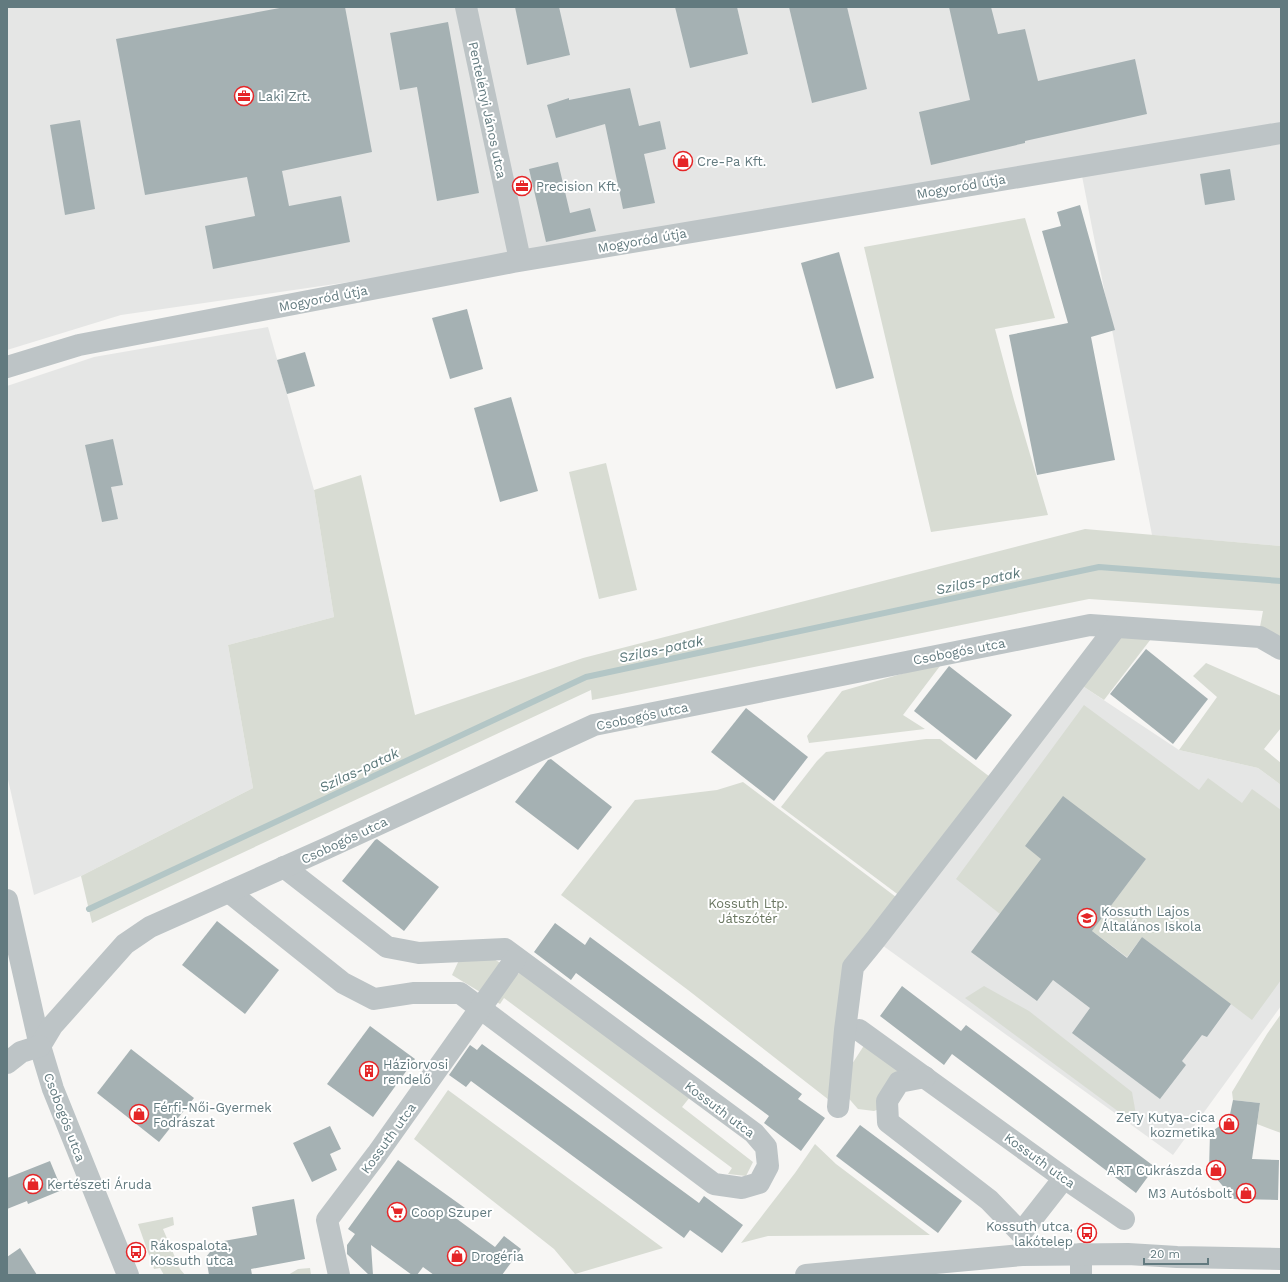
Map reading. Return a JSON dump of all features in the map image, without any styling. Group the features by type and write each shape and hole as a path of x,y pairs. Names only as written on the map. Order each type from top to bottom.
{"street":[{"name":"Pentelényi János utca","path":"466,7 520,260"},
{"name":"Mogyoród útja","path":"7,367 79,345 520,260 1281,133"},
{"name":"Csobogós utca","path":"40,1046 52,1026 125,944 150,927 594,725 1090,625 1260,638 1281,649"},
{"path":"838,1107 845,1030 853,967 985,799 1116,627"},
{"path":"284,867 387,947 419,953 505,950 516,958"},
{"path":"229,892 343,983 374,999 414,993 460,993 480,1008"},
{"name":"Csobogós utca","path":"7,900 40,1046 53,1089 128,1275"},
{"name":"Kossuth utca","path":"339,1275 327,1220 427,1084 480,1008 516,958 754,1133 766,1147 768,1166 758,1183 742,1188 714,1184 480,1008"},
{"name":"Kossuth utca","path":"859,1030 1064,1178 1124,1219"},
{"path":"7,1063 21,1052 40,1046"},
{"path":"925,1077 899,1082 887,1100 888,1122 989,1200 1021,1233"},
{"path":"1022,1255 1021,1233 1064,1178"},
{"path":"806,1275 1022,1255 1081,1265 1128,1254 1177,1257 1281,1259"}],"shaded area":[{"path":"7,7 1281,7 1281,546 1152,535 1082,176 121,315 7,350"},
{"path":"268,327 314,490 334,617 228,645 253,788 81,876 34,895 7,775 7,386 94,357"},
{"name":"Kossuth Lajos Általános Iskola","path":"1075,681 1179,750 1258,768 1281,785 1281,1006 1173,1155 875,940"}],"green space":[{"path":"1025,218 1055,318 995,329 1048,515 931,532 864,247"},
{"path":"606,463 637,590 599,599 569,472"},
{"path":"361,475 415,715 583,658 1085,529 1281,546 1281,646 1259,632 1263,611 1089,599 592,700 591,690 92,923 81,876 253,788 228,645 334,617 314,490"},
{"path":"1113,630 1154,635 1104,700 1075,681"},
{"path":"943,662 903,715 925,729 809,743 807,736 842,691"},
{"path":"1206,663 1281,696 1281,728 1264,749 1281,763 1281,785 1258,768 1179,750 1217,697 1193,676"},
{"path":"1084,705 1199,790 1208,778 1242,803 1252,789 1281,810 1281,980 1252,1020 1142,937 1127,957 1092,931 1146,859 1025,846 1042,859 1000,914 956,879"},
{"path":"926,739 940,739 994,780 904,899 781,807 817,761 826,752"},
{"name":"Kossuth Ltp. Játszótér","path":"743,782 904,903 853,967 838,1107 688,990 561,895 635,800 717,790"},
{"path":"460,958 492,958 518,973 517,975 524,968 690,1097 682,1107 753,1162 746,1176 728,1174 732,1168 504,998 500,1004 452,975"},
{"path":"984,986 1029,1011 1132,1092 1138,1126 965,998"},
{"path":"1281,1014 1281,1133 1257,1124 1260,1103 1233,1100 1232,1092 1267,1034"},
{"path":"865,1044 903,1071 882,1108 874,1111 858,1109 844,1093 852,1064"},
{"path":"448,1090 663,1248 575,1274 554,1249 414,1139"},
{"path":"815,1144 836,1164 930,1235 768,1236 741,1243 795,1173"},
{"path":"173,1217 174,1225 163,1229 180,1269 185,1275 164,1275 160,1268 154,1269 138,1224"},
{"path":"310,1268 311,1275 288,1275 298,1269"}],"building":[{"name":"Laki Zrt.","path":"285,7 345,7 372,152 282,171 289,206 341,196 350,242 213,269 205,226 255,216 247,177 145,195 116,39"},
{"path":"515,7 559,7 570,55 527,65"},
{"path":"675,7 737,7 748,54 690,68"},
{"path":"789,7 847,7 867,89 812,103"},
{"path":"949,7 991,7 998,34 1025,29 1038,81 1135,59 1147,114 1025,141 1025,143 931,165 919,112 970,100"},
{"path":"448,22 479,193 437,201 417,87 400,90 390,33"},
{"path":"630,88 639,126 660,121 666,149 644,154 655,203 623,209 605,124 556,138 547,105 569,98 569,100"},
{"path":"80,120 95,209 65,215 50,125"},
{"path":"558,162 570,213 590,208 596,231 546,242 529,169"},
{"path":"1230,169 1235,200 1205,205 1200,174"},
{"path":"1080,205 1115,330 1091,337 1115,460 1037,475 1009,335 1068,323 1042,231 1061,226 1057,212"},
{"path":"839,252 874,378 836,389 801,263"},
{"path":"467,309 483,369 450,379 432,318"},
{"path":"305,352 315,386 287,394 277,360"},
{"path":"511,397 538,491 500,502 474,408"},
{"path":"113,439 123,485 111,487 118,519 102,522 85,445"},
{"path":"1146,649 1208,699 1173,744 1110,694"},
{"path":"949,666 1012,715 976,760 914,711"},
{"path":"746,708 808,757 774,801 711,752"},
{"path":"551,759 612,807 578,850 515,802 548,760"},
{"path":"1063,796 1146,859 1092,931 1127,958 1142,937 1231,1004 1207,1037 1202,1035 1182,1061 1186,1065 1160,1099 1072,1033 1090,1008 1053,980 1037,1001 971,952 1041,859 1025,846"},
{"path":"377,839 439,887 404,931 342,881"},
{"path":"217,921 279,970 245,1014 182,965"},
{"path":"555,923 585,945 590,937 802,1094 798,1099 825,1118 801,1151 764,1123 769,1116 576,973 571,980 534,952"},
{"path":"902,986 961,1031 966,1025 1155,1167 1136,1193 952,1054 944,1065 880,1016"},
{"name":"Háziorvosi rendelő","path":"370,1026 415,1059 373,1117 327,1084"},
{"path":"482,1044 699,1203 704,1196 743,1225 722,1253 690,1230 684,1238 471,1081 466,1087 449,1075 470,1045 477,1050"},
{"path":"131,1049 194,1098 159,1142 97,1093"},
{"path":"1233,1100 1260,1103 1252,1159 1279,1160 1278,1200 1234,1199 1209,1170 1210,1133 1229,1119"},
{"path":"860,1125 962,1201 938,1233 836,1156"},
{"path":"330,1126 341,1149 330,1154 337,1170 312,1182 293,1143"},
{"path":"398,1160 465,1208 457,1219 495,1247 504,1236 521,1249 502,1275 434,1275 423,1267 417,1275 412,1275 371,1245 373,1275 369,1275 347,1254 347,1245 355,1234 348,1229"},
{"name":"Kertészeti Áruda","path":"50,1161 62,1190 28,1204 27,1201 7,1209 7,1178"},
{"path":"294,1199 305,1259 251,1269 252,1275 209,1275 206,1257 218,1242 257,1235 252,1207"},
{"path":"20,1248 37,1275 7,1275 7,1257"}],"waterway":[{"name":"Szilas-patak","path":"89,909 586,677 1099,567 1281,581"}],"place":[{"name":"Laki Zrt.","path":"244,96"},
{"name":"Cre-Pa Kft.","path":"683,161"},
{"name":"Precision Kft.","path":"522,186"},
{"name":"Kossuth Lajos Általános Iskola","path":"1087,918"},
{"name":"Háziorvosi rendelő","path":"369,1071"},
{"name":"Férfi-Női-Gyermek Fodrászat","path":"139,1114"},
{"name":"ZeTy Kutya-cica kozmetika","path":"1229,1124"},
{"name":"ART Cukrászda","path":"1216,1170"},
{"name":"Kertészeti Áruda","path":"33,1184"},
{"name":"M3 Autósbolt","path":"1246,1193"},
{"name":"Coop Szuper","path":"397,1212"},
{"name":"Kossuth utca, lakótelep","path":"1087,1233"},
{"name":"Rákospalota, Kossuth utca","path":"136,1252"},
{"name":"Drogéria","path":"457,1256"}]}
